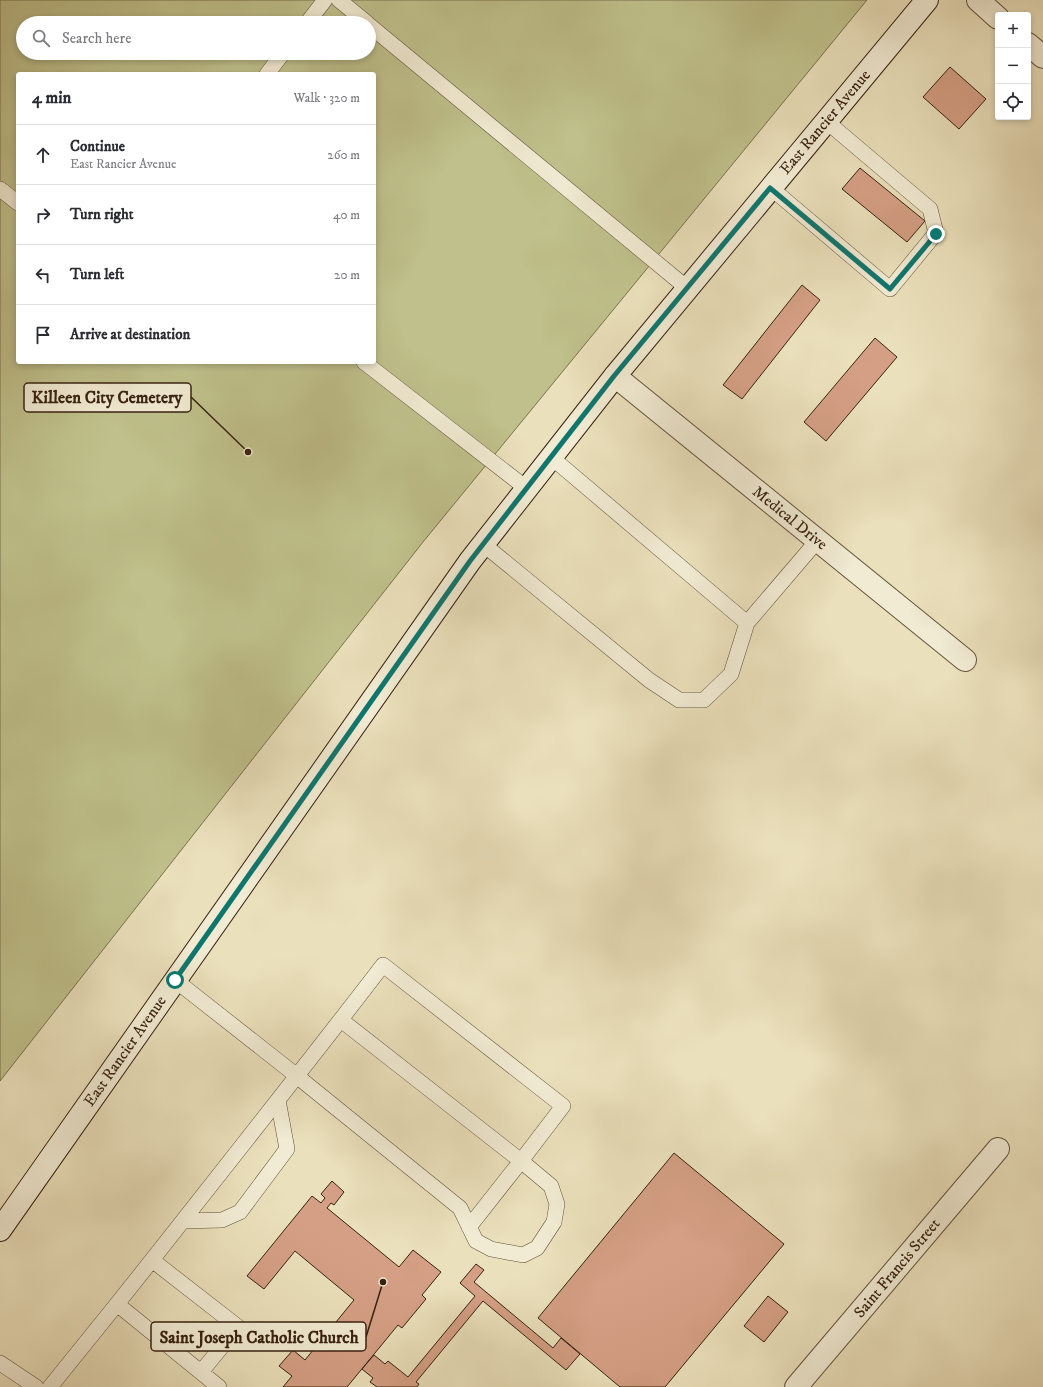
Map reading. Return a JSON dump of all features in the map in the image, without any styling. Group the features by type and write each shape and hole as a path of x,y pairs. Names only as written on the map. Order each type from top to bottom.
{"main road":[{"name":"East Rancier Avenue","path":"0,1230 483,544 614,376 926,0"},
{"path":"978,0 995,15"},
{"path":"1031,47 1043,57"},
{"name":"Medical Drive","path":"614,376 965,660"},
{"name":"Saint Francis Street","path":"796,1387 998,1150"}],"lane":[{"path":"313,16 326,0"},
{"path":"339,0 358,16"},
{"path":"376,31 687,288"},
{"path":"269,72 278,60"},
{"path":"770,188 890,289 936,234 930,209 826,121"},
{"path":"0,189 16,201"},
{"path":"367,364 526,488"},
{"path":"551,457 747,623"},
{"path":"483,544 649,680 679,700 704,700 731,674 747,623 817,541"},
{"path":"50,1387 183,1221 383,965 563,1106 469,1227"},
{"path":"175,980 297,1076 460,1208 476,1241 491,1249 523,1255 536,1248 554,1222 557,1204 551,1186 341,1020"},
{"path":"183,1221 222,1220 240,1212 288,1149 278,1100"},
{"path":"152,1260 238,1327 201,1372"},
{"path":"117,1304 219,1387"},
{"path":"0,1363 36,1387"}],"green space":[{"path":"0,0 867,0 423,542 0,1081"}],"building":[{"path":"950,67 986,99 959,129 923,97"},
{"path":"860,168 925,221 907,242 842,189"},
{"path":"802,285 820,300 742,399 723,385"},
{"path":"875,338 897,357 826,441 804,422"},
{"path":"674,1153 784,1244 665,1387 620,1387 538,1318"},
{"path":"332,1181 344,1192 334,1205 331,1203 327,1208 399,1267 413,1250 441,1272 422,1295 426,1299 402,1328 398,1325 347,1387 283,1387 292,1376 279,1366 293,1350 305,1360 354,1300 295,1251 264,1289 247,1276 312,1196 321,1203 325,1198 321,1194"},
{"path":"476,1264 484,1270 474,1282 553,1348 561,1338 580,1354 566,1370 483,1301 416,1382 419,1384 417,1387 377,1387 370,1382 373,1378 362,1369 374,1355 385,1364 388,1361 408,1377 475,1296 460,1283"},
{"path":"768,1296 788,1312 764,1342 744,1326"}],"place":[{"name":"Killeen City Cemetery","path":"248,452"},
{"name":"Saint Joseph Catholic Church","path":"383,1282"}],"route":[{"path":"175,980 470,561 614,376 770,188 890,289 936,234"}]}
